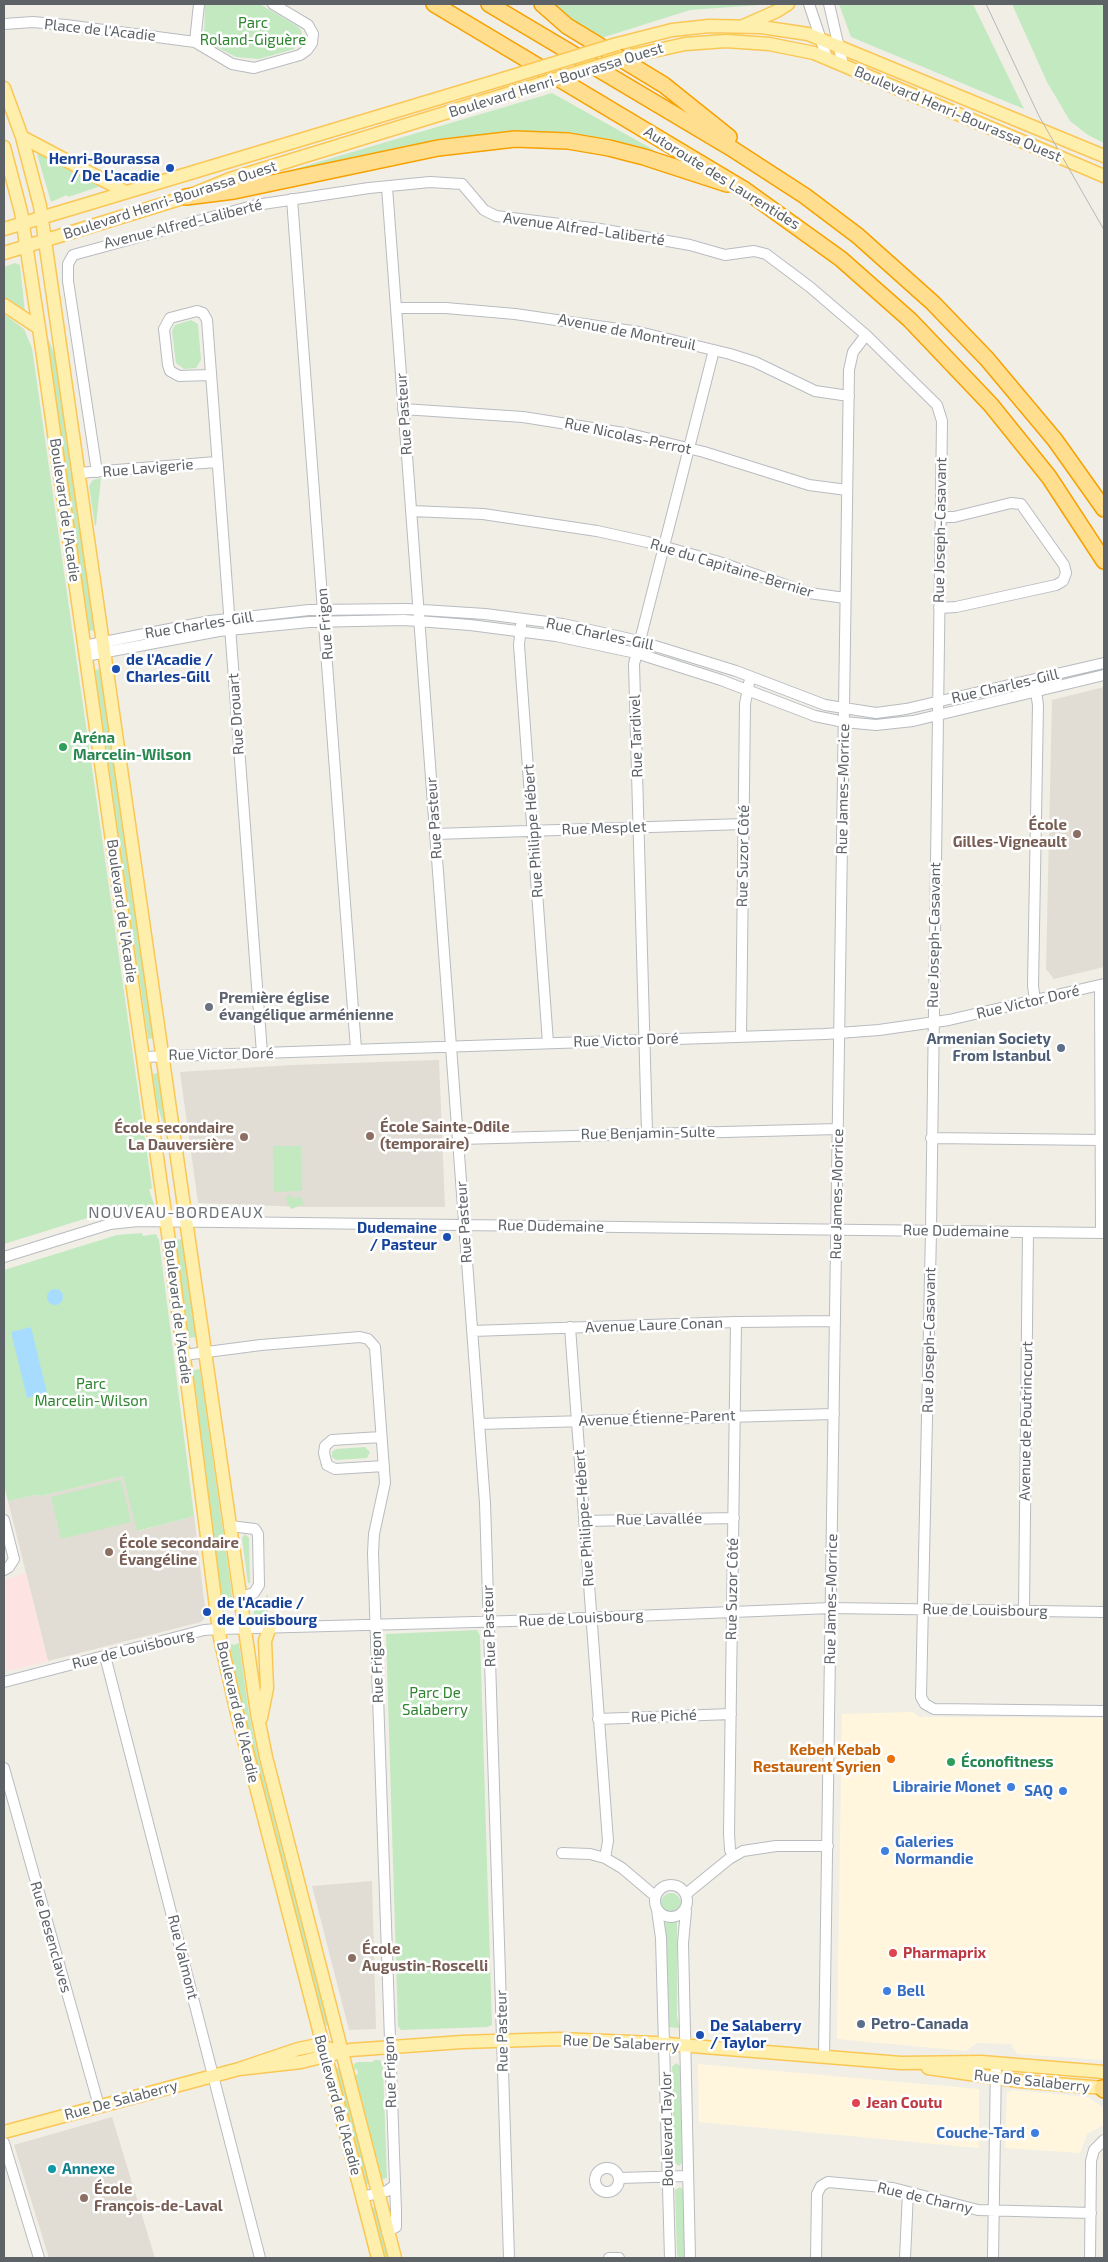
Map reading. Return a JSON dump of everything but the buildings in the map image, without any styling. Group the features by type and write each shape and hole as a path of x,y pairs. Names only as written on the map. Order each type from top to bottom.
{"highway":[{"name":"Autoroute des Laurentides","path":"434,4 745,190 804,231 857,273 899,309 965,376 1039,465 1104,561"},
{"name":"Autoroute des Laurentides","path":"489,4 666,108 804,196 874,250 957,327 1038,418 1104,509"},
{"path":"542,4 567,26 664,85 804,196"},
{"path":"186,198 234,191 429,149 515,139 568,141 609,148 644,157 687,173 745,190"}],"main road":[{"path":"743,26 788,4"},
{"name":"Boulevard Henri-Bourassa Ouest","path":"4,229 124,191 617,44 683,28 743,26 803,33 820,38 1104,156"},
{"name":"Boulevard Henri-Bourassa Ouest","path":"4,253 186,198 230,179 635,55 685,44 726,40 769,44 827,58 1104,176"},
{"name":"Boulevard de l'Acadie","path":"4,88 22,137 46,240 244,1628 260,1725 394,2258"},
{"path":"22,137 124,191"},
{"name":"Boulevard de l'Acadie","path":"4,146 23,223 39,328 166,1221 219,1629 232,1697 378,2258"},
{"path":"4,305 39,328"},
{"path":"260,1725 266,1688 265,1641 270,1627"},
{"name":"Rue De Salaberry","path":"4,2132 239,2069 298,2049 313,2046 325,2052 502,2040 575,2039 664,2044 901,2063 1020,2081 1104,2089"},
{"name":"Rue De Salaberry","path":"901,2063 969,2061 1104,2072"}],"street":[{"path":"195,42 199,4"},
{"name":"Place de l'Acadie","path":"4,24 33,22 66,25 195,42 225,61 245,68 265,66 303,53 312,43 311,29 305,23 273,4"},
{"path":"809,4 827,58"},
{"path":"829,4 843,65"},
{"name":"Avenue Alfred-Laliberté","path":"97,472 68,281 69,260 74,254 228,211 292,199 430,182 457,182 466,187 484,210 496,216 615,231 690,245 725,255 760,252 774,259 810,286 866,335 935,403 940,411"},
{"name":"Rue Pasteur","path":"387,187 486,1520 509,2258"},
{"name":"Rue Frigon","path":"292,199 356,1049"},
{"name":"Avenue de Montreuil","path":"396,308 463,309 556,318 639,332 755,362 815,391 849,396"},
{"name":"Rue Drouart","path":"210,375 179,376 170,372 164,329 170,318 197,311 206,316 262,1053"},
{"name":"Rue James-Morrice","path":"824,2057 849,396 851,357 866,335"},
{"name":"Rue Tardivel","path":"647,1133 634,668 639,641 714,350"},
{"name":"Rue Nicolas-Perrot","path":"403,409 523,417 630,434 688,448 816,487 848,490"},
{"name":"Rue Joseph-Casavant","path":"940,411 931,1231 921,1695 923,1702 929,1707 1104,1711"},
{"name":"Rue Lavigerie","path":"80,473 216,462"},
{"path":"939,608 956,607 1056,585 1063,581 1066,573 1064,565 1021,504 1007,504 954,517 940,517"},
{"name":"Rue du Capitaine-Bernier","path":"411,511 471,513 589,530 663,546 736,567 804,592 845,598"},
{"name":"Rue Charles-Gill","path":"84,651 228,618 323,609 418,610 522,618 578,627 639,641 751,677 818,703 844,709 890,712 1104,663"},
{"name":"Rue Philippe Hébert","path":"522,618 519,645 548,1043"},
{"name":"Rue Charles-Gill","path":"104,647 230,630 324,621 419,621 520,630 636,653 748,689 814,716 844,722 886,725 937,715 1104,675"},
{"name":"Rue Suzor Côté","path":"741,1037 745,704 751,677"},
{"path":"1034,680 1036,691 1033,986 1035,1000"},
{"name":"Rue Mesplet","path":"435,834 744,824"},
{"path":"1102,985 1101,1140 1103,1233"},
{"name":"Rue Victor Doré","path":"143,1058 451,1045 741,1037 903,1028 1102,985"},
{"name":"Rue Benjamin-Sulte","path":"459,1138 838,1129"},
{"path":"931,1138 1101,1140"},
{"name":"Rue Dudemaine","path":"4,1257 110,1224 129,1221 1103,1233"},
{"name":"Avenue de Poutrincourt","path":"1024,1610 1028,1232"},
{"name":"Avenue Laure Conan","path":"472,1331 736,1322 836,1321"},
{"name":"Rue Suzor Côté","path":"733,1856 730,1850 729,1833 736,1322"},
{"name":"Rue Philippe-Hébert","path":"570,1327 608,1842 605,1858"},
{"name":"Rue Frigon","path":"184,1355 272,1344 360,1337 368,1339 375,1350 385,1488 373,1544 396,2226 395,2229 388,2232"},
{"name":"Avenue Étienne-Parent","path":"479,1424 736,1415 834,1414"},
{"path":"382,1437 332,1440 325,1446 324,1453 327,1465 335,1469 384,1466"},
{"name":"Rue Lavallée","path":"584,1521 734,1518"},
{"path":"4,1520 5,1535 14,1559 9,1567 4,1570"},
{"path":"230,1526 255,1529 258,1532 259,1585 254,1593 240,1597"},
{"name":"Rue de Louisbourg","path":"4,1682 204,1630 219,1629 831,1608 1104,1612"},
{"name":"Rue Valmont","path":"105,1656 260,2258"},
{"name":"Rue Piché","path":"598,1719 731,1714"},
{"name":"Rue Desenclaves","path":"4,1768 99,2106"},
{"path":"686,1894 733,1856 745,1850 770,1846 828,1846"},
{"path":"562,1853 590,1854 605,1858 622,1868 654,1896 657,1910 669,1916 686,1910 688,1902 686,1894 678,1888 670,1886 660,1889 654,1896"},
{"name":"Boulevard Taylor","path":"657,1910 661,1938 670,2258"},
{"name":"Boulevard Taylor","path":"686,1910 683,1943 690,2258"},
{"path":"992,2258 996,2063"},
{"path":"1090,2258 1092,2157 1096,2147 1104,2140"},
{"path":"4,2143 6,2159 39,2258"},
{"path":"619,2178 688,2176"},
{"name":"Rue de Charny","path":"816,2258 816,2197 821,2186 831,2182 887,2187 968,2209 1091,2213"},
{"path":"362,2197 389,2190 394,2186"},
{"path":"905,2258 908,2192"},
{"path":"609,2258 619,2258"}],"shaded area":[{"name":"École Gilles-Vigneault","path":"1104,687 1104,967 1054,979 1046,969 1052,700"},
{"path":"439,1060 445,1207 304,1207 198,1203 180,1072 292,1065"},
{"name":"École secondaire Évangéline","path":"123,1476 138,1531 194,1515 206,1616 201,1622 48,1661 8,1501 35,1495 41,1496"},
{"path":"26,1573 48,1661 4,1672 4,1580"},
{"path":"913,1712 919,1717 1104,1718 1104,2060 1017,2054 1011,2044 977,2043 966,2051 837,2039 842,1714"},
{"name":"École Augustin-Roscelli","path":"372,1881 376,2029 349,2030 312,1886"},
{"path":"698,2064 979,2089 979,2148 699,2122"},
{"path":"1013,2090 1088,2097 1104,2108 1104,2125 1087,2134 1080,2153 1005,2148 1007,2092"},
{"name":"École François-de-Laval","path":"112,2117 155,2258 49,2258 14,2145"}],"green space":[{"name":"Parc Roland-Giguère","path":"205,4 260,4 297,26 301,30 303,40 294,49 259,59 236,57 204,39"},
{"path":"551,4 774,4 690,10 598,39"},
{"path":"839,4 973,4 1024,109 851,37"},
{"path":"1012,4 1104,4 1104,143 1088,135 1070,121 1047,82"},
{"path":"552,93 654,150 650,155 542,135 261,179"},
{"path":"42,152 102,186 68,197 67,195 51,202 37,154"},
{"path":"15,263 20,265 25,312 4,299 4,267"},
{"path":"4,314 24,329 32,348 152,1188 149,1190 154,1204 150,1208 113,1210 4,1244"},
{"path":"191,320 198,324 201,360 196,368 184,369 176,363 172,331 175,325"},
{"path":"47,336 55,356 95,630 89,631"},
{"path":"101,478 95,526 89,486 93,480"},
{"path":"100,669 153,1038 148,1039 95,670"},
{"path":"158,1073 166,1131 157,1105 153,1074"},
{"path":"273,1146 301,1146 302,1191 274,1192"},
{"path":"291,1195 294,1199 300,1196 304,1204 291,1209 285,1198"},
{"name":"Parc Marcelin-Wilson","path":"142,1233 143,1236 156,1234 159,1240 194,1515 137,1531 123,1476 41,1496 35,1495 8,1501 4,1485 4,1270 117,1235"},
{"path":"182,1239 196,1337 189,1338 176,1240"},
{"path":"200,1369 234,1609 223,1611 193,1370"},
{"path":"365,1447 370,1452 367,1458 336,1460 332,1457 332,1452 336,1449"},
{"path":"121,1480 131,1522 61,1539 51,1497"},
{"path":"245,1534 249,1538 250,1583 248,1583 242,1538"},
{"path":"268,1594 268,1614 254,1615 253,1602 264,1599"},
{"name":"Parc De Salaberry","path":"477,1630 480,1636 492,2025 487,2027 401,2030 398,2026 386,1634"},
{"path":"229,1643 234,1645 239,1643 249,1714 258,1756 328,2025 325,2026 243,1710"},
{"path":"671,1893 678,1896 681,1903 678,1910 671,1913 664,1910 661,1903 664,1896"},
{"path":"667,1920 677,1921 677,2017 680,2028 668,2027 665,1924"},
{"path":"374,2060 380,2060 383,2068 387,2178 382,2179 355,2075 358,2074 357,2069 354,2070 354,2064 358,2062 373,2062"},
{"path":"676,2063 680,2066 682,2163 679,2166 674,2162 672,2067"},
{"path":"340,2067 370,2183 364,2185 342,2098 336,2068"},
{"path":"680,2187 683,2190 685,2254 683,2258 679,2258 677,2254 675,2190"},
{"path":"376,2207 389,2258 383,2258 370,2208"}],"water":[{"path":"55,1289 63,1297 55,1305 47,1297"},
{"path":"31,1327 47,1393 27,1398 11,1332"}],"tram line":[{"path":"986,4 1039,116 1104,230"}],"place":[{"name":"Henri-Bourassa / De L'acadie","path":"170,168"},
{"name":"de l'Acadie / Charles-Gill","path":"116,669"},
{"name":"Aréna Marcelin-Wilson","path":"63,747"},
{"name":"École Gilles-Vigneault","path":"1077,834"},
{"name":"Première église évangélique arménienne","path":"209,1007"},
{"name":"Armenian Society From Istanbul","path":"1061,1048"},
{"name":"École Sainte-Odile (temporaire)","path":"370,1136"},
{"name":"École secondaire La Dauversière","path":"244,1137"},
{"name":"Dudemaine / Pasteur","path":"447,1237"},
{"name":"École secondaire Évangéline","path":"109,1552"},
{"name":"de l'Acadie / de Louisbourg","path":"207,1612"},
{"name":"Kebeh Kebab Restaurent Syrien","path":"891,1759"},
{"name":"Éconofitness","path":"951,1762"},
{"name":"Librairie Monet","path":"1011,1787"},
{"name":"SAQ","path":"1063,1791"},
{"name":"Galeries Normandie","path":"885,1851"},
{"name":"Pharmaprix","path":"893,1953"},
{"name":"École Augustin-Roscelli","path":"352,1958"},
{"name":"Bell","path":"887,1991"},
{"name":"Petro-Canada","path":"861,2024"},
{"name":"De Salaberry / Taylor","path":"700,2035"},
{"name":"Jean Coutu","path":"856,2103"},
{"name":"Couche-Tard","path":"1035,2133"},
{"name":"Annexe","path":"52,2169"},
{"name":"École François-de-Laval","path":"84,2198"}],"district":[{"name":"NOUVEAU-BORDEAUX","path":"176,1213"}]}
